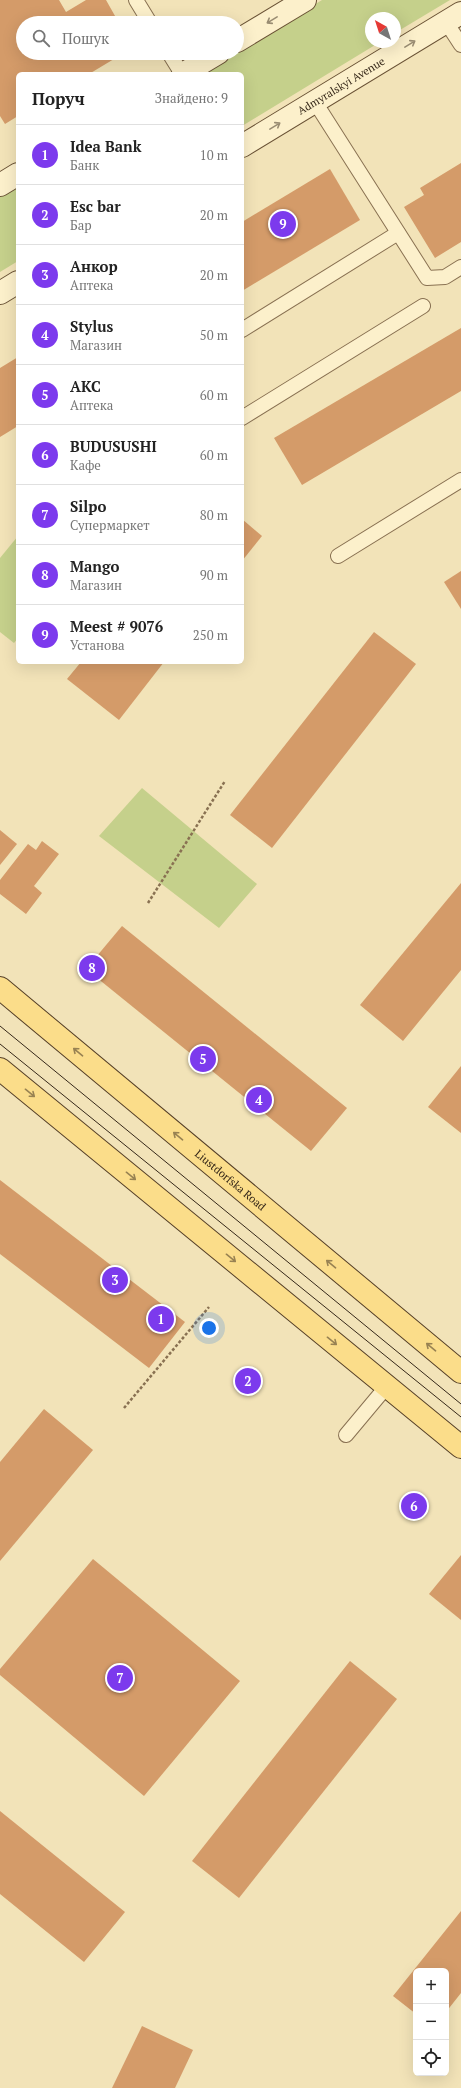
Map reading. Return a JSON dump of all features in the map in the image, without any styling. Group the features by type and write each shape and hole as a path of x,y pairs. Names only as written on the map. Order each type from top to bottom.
{"main road":[{"path":"244,37 305,0"},
{"name":"Admyralskyi Avenue","path":"244,145 454,18"},
{"path":"185,72 206,60"},
{"path":"0,185 16,175"},
{"path":"0,293 16,283"},
{"name":"Liustdorfska Road","path":"0,988 461,1372"},
{"path":"0,1069 461,1447"}],"lane":[{"path":"136,0 146,16"},
{"path":"454,18 461,44"},
{"path":"173,60 181,72"},
{"path":"315,102 427,278 444,277 461,267"},
{"path":"244,329 398,233"},
{"path":"244,417 423,306"},
{"path":"338,556 461,480"},
{"path":"346,1435 387,1386"}],"path":[{"path":"148,903 226,781"},
{"path":"124,1408 209,1307"}],"green space":[{"path":"322,0 450,0 401,29 401,12 365,12 365,48 370,48 244,125 244,72 203,72 223,60 244,60 244,47"},
{"path":"16,186 16,262 0,272 0,196"},
{"path":"16,538 16,640 14,643 0,632 0,558"},
{"path":"142,788 257,884 219,928 99,836"}],"building":[{"path":"0,0 59,0 66,12 86,0 106,0 115,16 16,16 16,60 112,60 92,72 16,72 16,117 5,124 0,116"},
{"path":"461,163 461,242 435,258 404,207 424,195 420,188"},
{"path":"330,169 360,220 244,290 244,221"},
{"path":"461,328 461,391 302,485 274,438"},
{"path":"16,358 16,427 0,437 0,368"},
{"path":"244,521 262,536 244,558"},
{"path":"461,571 461,609 444,582"},
{"path":"374,632 416,664 272,848 230,815"},
{"path":"79,664 162,664 119,720 67,679"},
{"path":"0,830 17,844 0,865"},
{"path":"42,841 59,854 34,886 42,893 26,914 0,894 0,880 28,844 36,850"},
{"path":"461,883 461,970 403,1041 360,1005"},
{"path":"122,926 347,1108 311,1151 86,969"},
{"path":"461,1066 461,1133 428,1107"},
{"path":"0,1180 185,1322 149,1368 0,1254"},
{"path":"44,1409 93,1450 0,1561 0,1462"},
{"path":"461,1555 461,1620 429,1594"},
{"path":"93,1559 240,1681 144,1796 0,1675 0,1669"},
{"path":"350,1661 397,1699 239,1898 192,1861"},
{"path":"0,1811 125,1912 84,1962 0,1894"},
{"path":"461,1911 461,1993 449,2008 449,1968 415,1968"},
{"path":"413,1971 413,2012 393,1996"},
{"path":"142,2026 193,2050 175,2088 112,2088"}],"tram line":[{"path":"0,1026 461,1404"},
{"path":"0,1044 461,1417"}],"place":[{"name":"Meest # 9076","path":"283,224"},
{"name":"Mango","path":"92,968"},
{"name":"АКС","path":"203,1059"},
{"name":"Stylus","path":"259,1100"},
{"name":"Анкор","path":"115,1280"},
{"name":"Idea Bank","path":"161,1319"},
{"name":"Esc bar","path":"248,1381"},
{"name":"BUDUSUSHI","path":"414,1506"},
{"name":"Silpo","path":"120,1678"}]}
